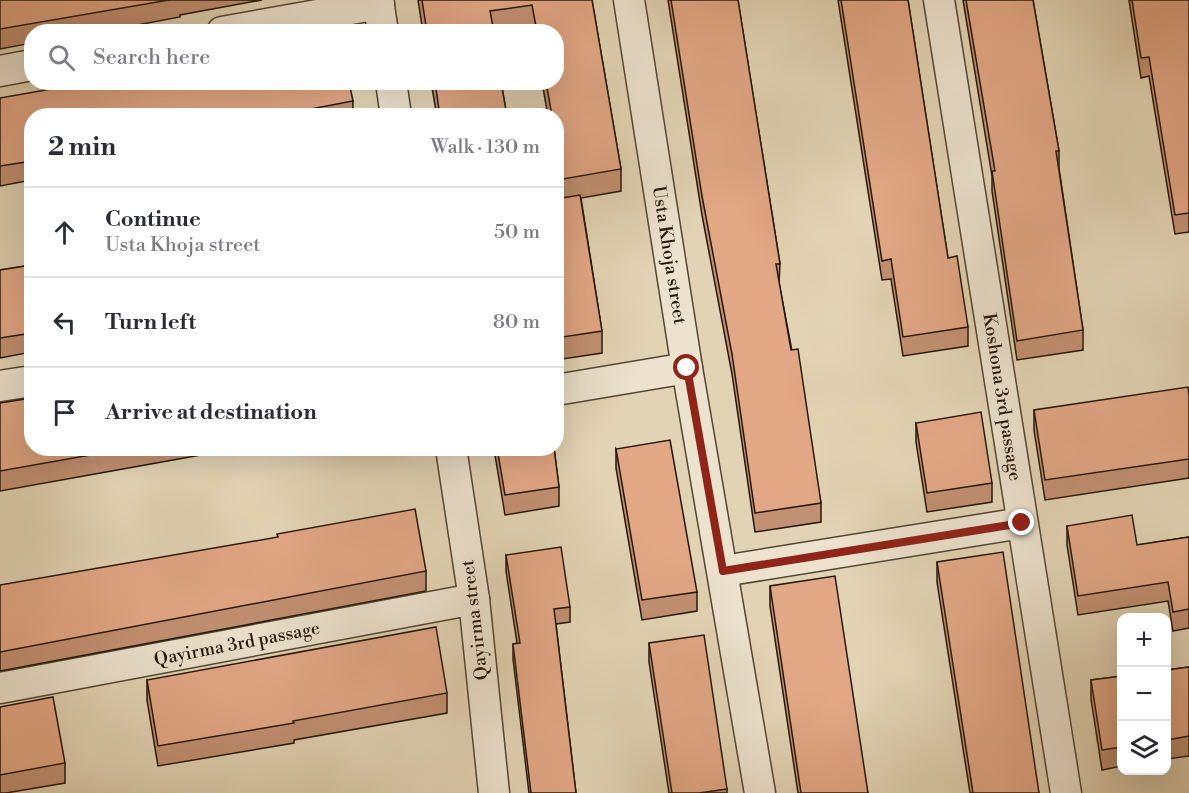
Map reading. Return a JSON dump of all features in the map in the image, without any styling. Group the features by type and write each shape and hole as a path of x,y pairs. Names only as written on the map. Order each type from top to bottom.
{"street":[{"name":"Usta Khoja street","path":"629,0 687,368 760,793"},
{"name":"Koshona 3rd passage","path":"939,0 1066,793"},
{"path":"285,24 380,12"},
{"path":"0,70 24,66"},
{"path":"392,90 395,108"},
{"path":"564,389 687,368"},
{"path":"0,386 24,382"},
{"name":"Qayirma street","path":"452,456 474,599 494,793"},
{"path":"723,571 1022,523"},
{"name":"Qayirma 3rd passage","path":"0,688 474,599"}],"building":[{"path":"0,0 169,0 24,24 0,29"},
{"path":"422,0 592,0 621,169 564,179 564,108 551,108 547,90 564,90 564,24 536,24 532,5 490,11 492,24 426,24"},
{"path":"671,0 738,0 780,264 776,264 791,350 798,349 821,503 755,513 732,354 702,196"},
{"path":"841,0 908,0 948,258 957,256 968,327 903,337 891,259 882,261"},
{"path":"966,0 1033,0 1059,151 1056,151 1083,330 1017,341 992,171 995,171"},
{"path":"1132,0 1189,0 1189,213 1175,215 1149,57 1141,58"},
{"path":"46,90 351,90 353,101 316,108 24,108 24,162 0,166 0,98"},
{"path":"436,90 502,90 506,108 439,108"},
{"path":"580,195 602,331 564,337 564,198"},
{"path":"24,266 24,334 0,338 0,270"},
{"path":"1188,387 1189,459 1045,480 1034,410"},
{"path":"24,399 24,456 85,456 0,471 0,403"},
{"path":"981,412 992,483 927,493 916,423"},
{"path":"670,440 697,592 642,600 616,449"},
{"path":"498,456 555,456 559,487 505,495"},
{"path":"415,509 426,571 0,652 0,585 278,537 277,534"},
{"path":"1132,515 1137,545 1189,537 1189,609 1173,612 1168,582 1078,596 1067,526"},
{"path":"561,547 570,607 554,609 576,793 531,793 513,644 520,643 506,555"},
{"path":"1003,552 1039,793 973,793 937,562"},
{"path":"835,576 868,793 801,793 770,586"},
{"path":"436,627 447,693 293,721 294,723 158,746 147,680"},
{"path":"704,635 727,789 699,793 672,793 649,643"},
{"path":"1189,667 1189,736 1171,739 1171,721 1171,669"},
{"path":"1117,677 1117,748 1102,750 1091,680"},
{"path":"53,697 65,763 0,775 0,707"}],"route":[{"path":"687,368 723,571 1022,523"}]}
